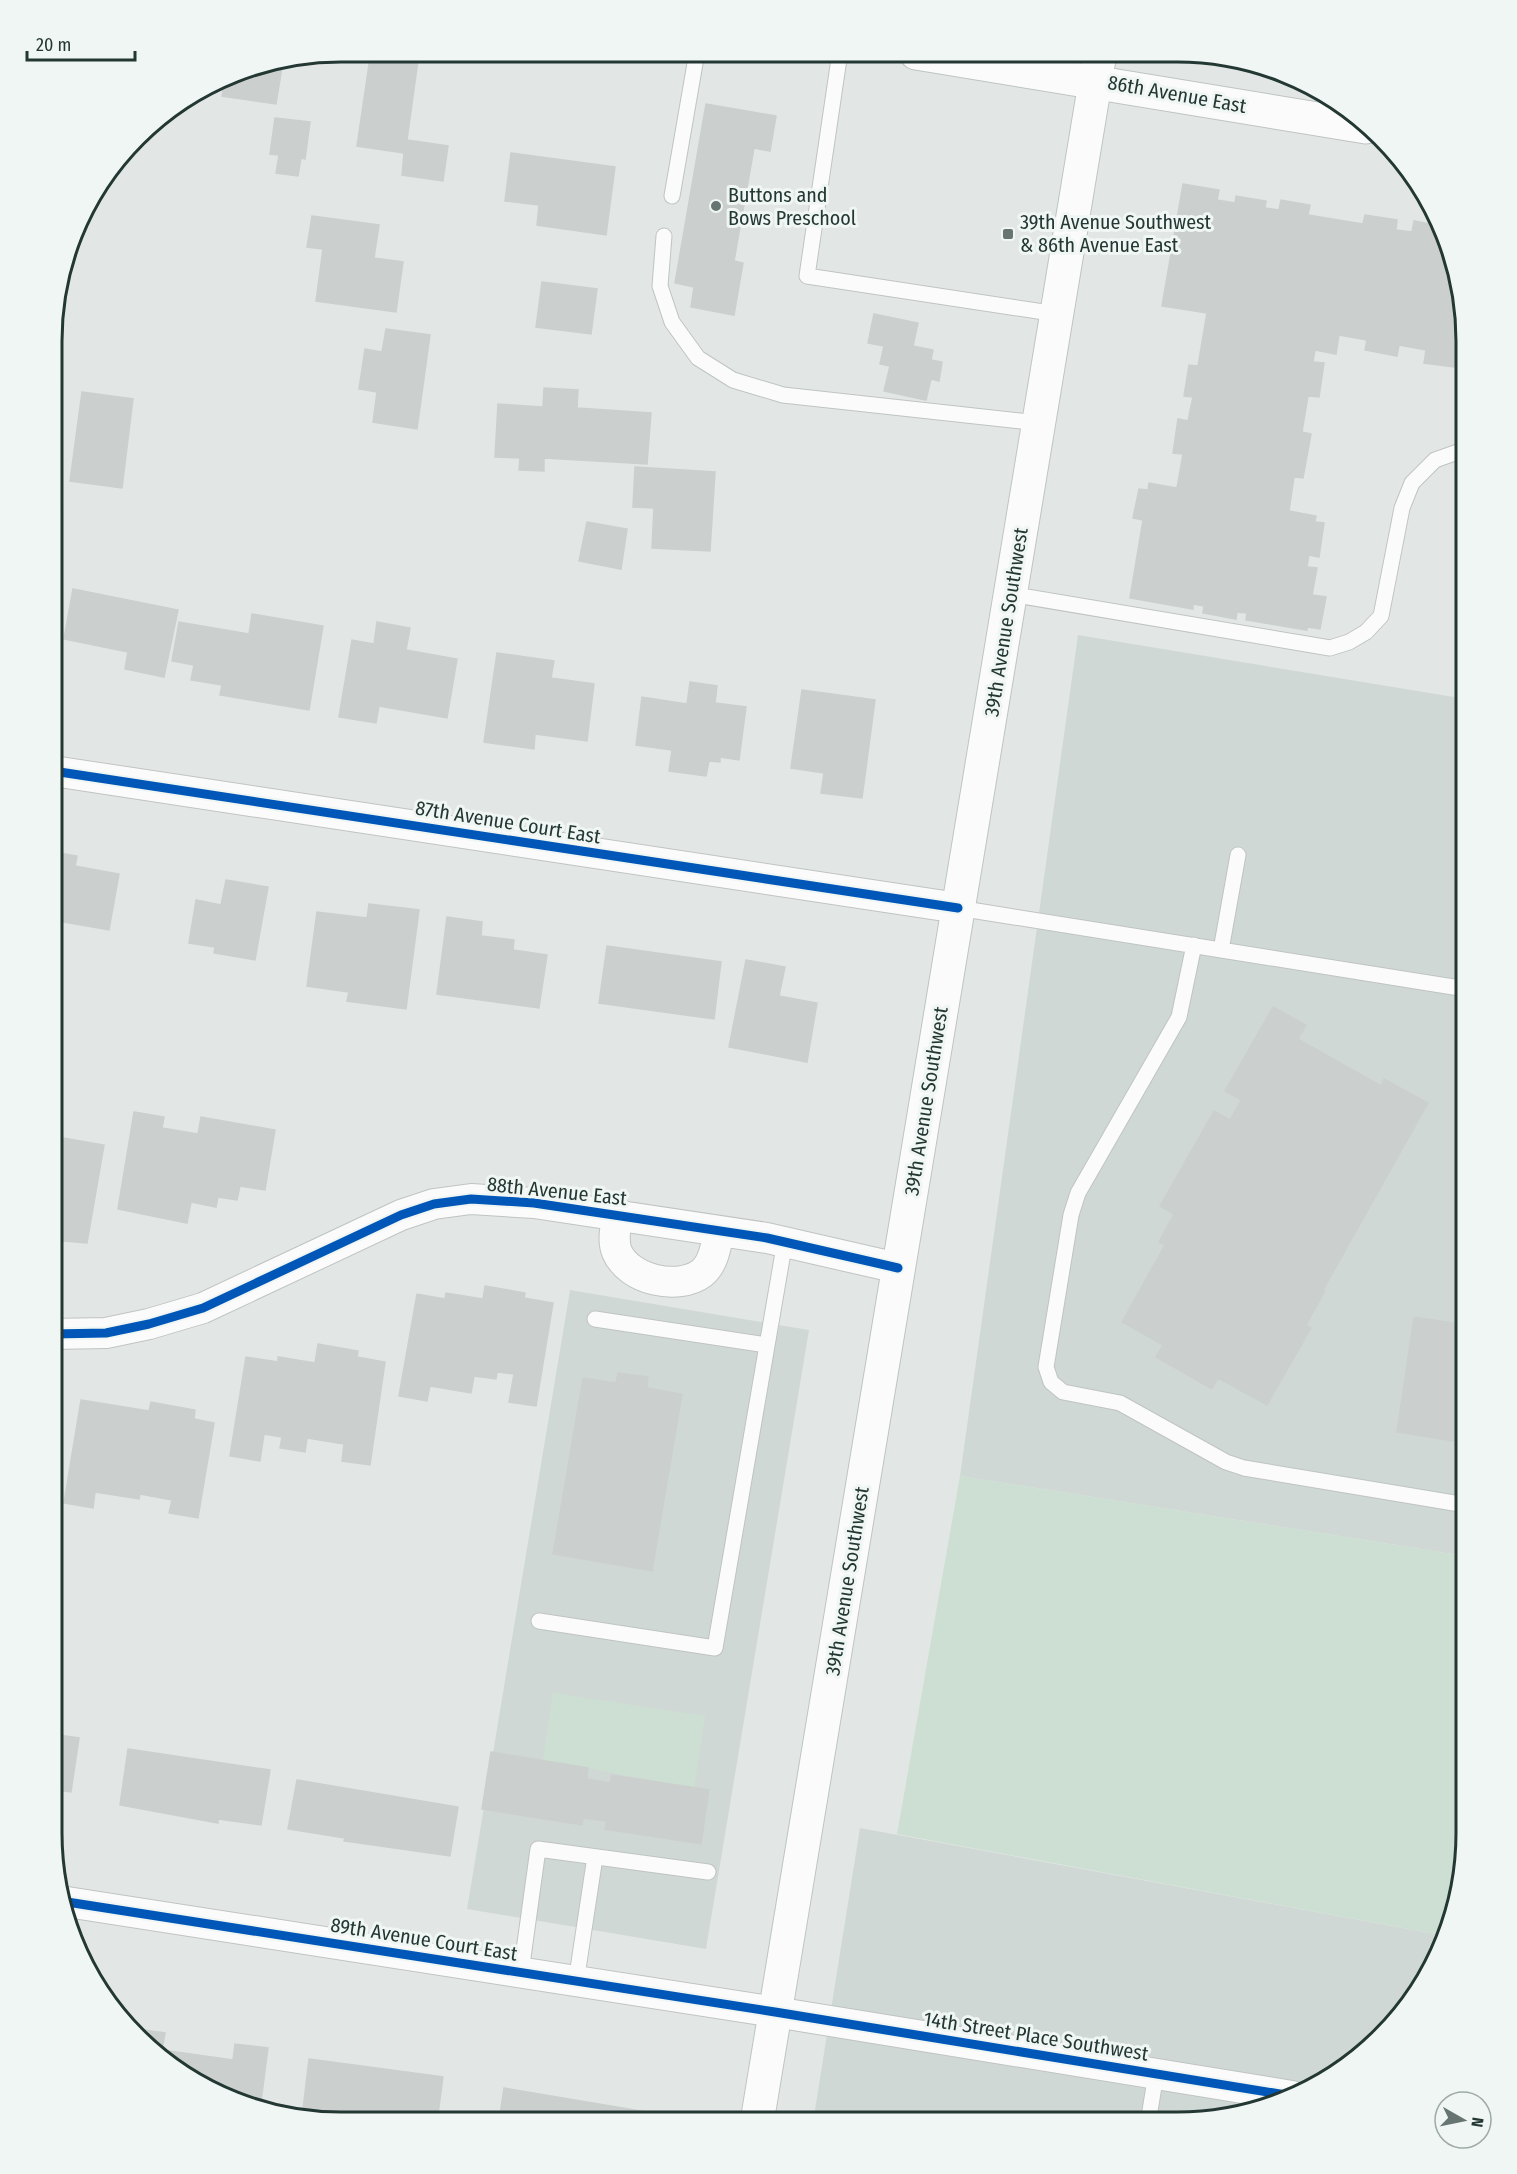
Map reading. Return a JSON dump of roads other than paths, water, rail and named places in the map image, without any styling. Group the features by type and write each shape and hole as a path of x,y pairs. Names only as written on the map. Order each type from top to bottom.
{"main road":[{"name":"86th Avenue East","path":"1033,62 1098,67 1352,124"},
{"name":"39th Avenue Southwest","path":"759,2112 1098,67"}],"street":[{"name":"87th Avenue Court East","path":"62,772 958,908"},
{"name":"88th Avenue East","path":"62,1334 106,1333 149,1324 203,1308 401,1215 434,1204 471,1199 534,1203 785,1241 898,1268"},
{"path":"617,1215 616,1250 622,1261 633,1271 670,1281 689,1280 703,1272 710,1263 719,1231"},
{"name":"89th Avenue Court East","path":"70,1902 775,2012"},
{"name":"14th Street Place Southwest","path":"775,2012 1277,2094"}],"lane":[{"path":"672,196 695,62"},
{"path":"839,62 807,276 1057,314"},
{"path":"664,236 660,286 672,322 698,358 733,380 783,395 1039,423"},
{"path":"1010,594 1330,648 1340,645 1366,632 1381,616 1402,508 1412,483 1435,460 1456,453"},
{"path":"1221,950 1238,855"},
{"path":"958,908 1456,987"},
{"path":"1194,945 1179,1017 1078,1192 1071,1215 1046,1367 1051,1382 1063,1392 1120,1403 1226,1462 1244,1468 1456,1503"},
{"path":"539,1621 715,1648 785,1241"},
{"path":"596,1319 766,1345"},
{"path":"521,1972 538,1849 708,1872"},
{"path":"576,1982 595,1857"},
{"path":"1150,2112 1156,2074"}],"place":[{"name":"Buttons and Bows Preschool","path":"716,206"},
{"name":"39th Avenue Southwest & 86th Avenue East","path":"1008,234"}]}
